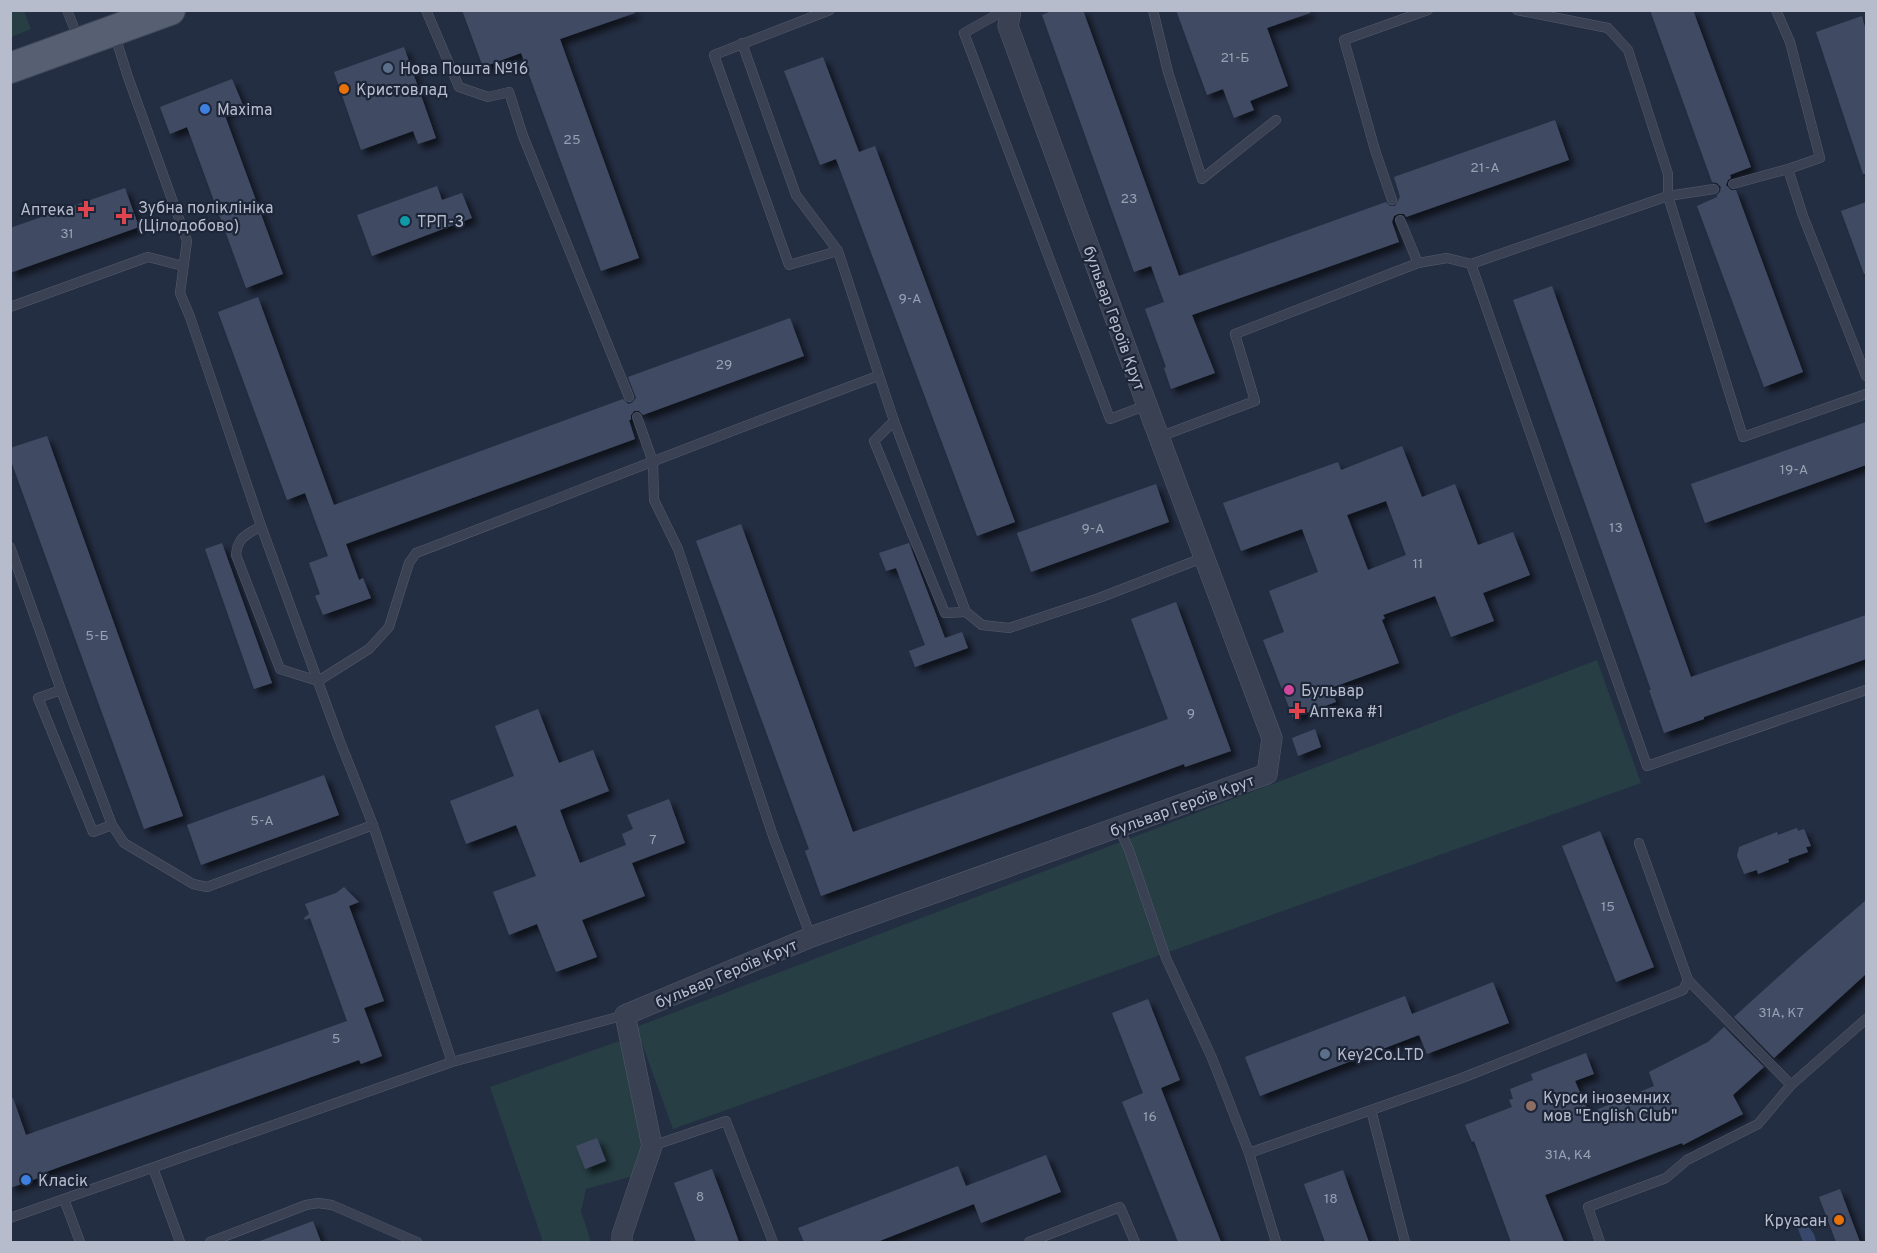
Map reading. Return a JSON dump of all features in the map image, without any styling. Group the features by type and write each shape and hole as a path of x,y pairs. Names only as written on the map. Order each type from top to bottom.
{"main road":[{"path":"10,68 170,10"}],"street":[{"name":"бульвар Героїв Крут","path":"625,1015 812,937 1268,774 1272,738 1008,26 1011,10"},
{"path":"622,1242 622,1235 652,1146 625,1015"}],"lane":[{"path":"67,10 80,43"},
{"path":"426,10 459,87 488,97 509,92 523,136 629,397"},
{"path":"831,10 714,55 789,266 838,251"},
{"path":"1005,10 964,33 1110,420 1147,405"},
{"path":"1153,10 1168,72 1202,179 1276,120"},
{"path":"1392,200 1344,40 1428,10"},
{"path":"1517,10 1608,28 1628,50 1668,174 1668,196 1743,437 1866,394"},
{"path":"1733,184 1820,158 1790,42 1776,10"},
{"path":"114,31 128,77 187,241 180,293 261,526 373,825 452,1062"},
{"path":"742,43 796,195 838,251 878,376 966,612 982,625 1009,628 1099,598 1204,557"},
{"path":"1788,169 1803,216 1866,376"},
{"path":"1159,437 1255,401 1235,334 1418,263 1447,258 1471,264 1668,196 1714,189"},
{"path":"1400,219 1418,263"},
{"path":"10,307 148,257 183,266"},
{"path":"1471,264 1647,766 1866,690"},
{"path":"261,526 242,538 237,545 236,555 280,669 318,681 369,649 389,627 409,563 417,553 878,376"},
{"path":"637,417 653,462 654,500 678,549 773,836 812,937"},
{"path":"894,421 874,441 945,612 966,612"},
{"path":"10,547 112,825 124,843 193,884 207,887 373,825"},
{"path":"61,690 38,698 93,832 112,825"},
{"path":"1119,828 1129,850 1166,958 1212,1058 1249,1153 1276,1242"},
{"path":"1639,843 1688,980 1791,1085"},
{"path":"1249,1153 1462,1078 1683,990 1688,980"},
{"path":"10,1218 452,1062 625,1015"},
{"path":"1600,1242 1588,1207 1666,1178 1688,1160 1758,1124 1791,1085 1866,1019"},
{"path":"1371,1110 1406,1242"},
{"path":"652,1146 726,1121 772,1242"},
{"path":"153,1168 180,1242"},
{"path":"64,1199 80,1242"},
{"path":"210,1242 306,1205 318,1203 332,1205 417,1242"},
{"path":"1029,1242 1120,1208 1135,1242"}],"green space":[{"path":"11,10 24,11 31,29 11,37"},
{"path":"1597,660 1641,783 673,1129 636,1027"},
{"path":"622,1040 662,1147 655,1170 586,1189 581,1211 591,1242 543,1242 490,1087"}],"water":[{"path":"1793,1216 1811,1230 1816,1242 1803,1242"}],"building":[{"path":"462,10 635,10 635,13 560,39 639,258 601,271 521,53 483,67"},
{"path":"1054,10 1083,10 1179,276 1386,202 1390,206 1395,206 1400,197 1394,177 1555,120 1569,160 1406,217 1404,214 1398,214 1394,216 1392,222 1399,242 1192,315 1215,373 1171,389 1164,368 1166,367 1145,309 1164,302 1151,266 1134,272 1042,15"},
{"path":"1176,10 1310,10 1310,13 1267,28 1288,86 1250,101 1254,110 1234,118 1223,89 1207,95"},
{"path":"1650,10 1693,10 1751,167 1730,175 1731,178 1726,185 1731,190 1736,190 1803,372 1764,387 1697,206 1717,197 1721,187 1712,182"},
{"path":"1862,16 1866,31 1866,174 1863,174 1816,32"},
{"path":"404,47 436,138 418,144 413,131 361,150 334,72"},
{"path":"823,57 859,152 875,146 1015,522 977,536 836,159 820,165 784,71"},
{"path":"232,79 243,105 224,113 283,274 246,288 187,127 170,134 160,107"},
{"name":"ТРП-3","path":"437,186 442,200 462,193 472,218 372,256 357,215"},
{"path":"125,188 139,227 10,273 10,228"},
{"path":"1866,202 1866,274 1864,274 1841,211"},
{"path":"1552,286 1691,677 1866,615 1866,659 1664,733 1649,690 1651,690 1513,300"},
{"path":"258,297 334,505 623,399 628,404 632,403 636,398 628,377 790,318 804,356 643,415 639,411 634,411 629,420 635,439 346,544 359,580 363,578 371,598 323,615 315,596 320,594 309,563 328,556 305,493 287,500 218,312"},
{"path":"1866,422 1866,465 1705,523 1691,484"},
{"path":"47,436 183,816 144,829 10,458 10,448"},
{"path":"1402,446 1422,497 1455,484 1478,545 1513,532 1530,575 1483,593 1494,621 1451,637 1435,596 1383,615 1385,618 1382,620 1399,663 1331,688 1336,702 1293,718 1263,640 1284,632 1269,591 1318,572 1302,529 1241,551 1223,503 1338,462 1341,470","holes":["1386,501 1406,555 1368,570 1347,515"]},
{"path":"1156,484 1169,522 1031,572 1017,533"},
{"path":"741,524 853,832 1168,719 1131,619 1176,602 1231,751 1185,767 1184,764 821,896 805,851 809,849 696,541"},
{"path":"222,543 272,683 254,689 205,549"},
{"path":"909,543 945,638 962,632 968,648 915,667 909,651 925,645 896,568 886,571 879,553"},
{"path":"538,709 559,763 593,750 609,791 560,810 580,863 626,845 622,834 633,829 627,815 669,799 685,843 632,863 645,896 582,920 597,957 556,972 537,924 509,935 493,892 536,876 516,825 466,844 450,801 514,776 495,726"},
{"path":"1315,729 1321,747 1298,756 1292,738"},
{"path":"324,775 339,815 201,865 187,825"},
{"path":"1797,828 1798,831 1804,829 1811,846 1806,847 1808,852 1758,874 1757,870 1744,874 1737,856 1739,847 1777,832 1778,835"},
{"path":"1600,831 1654,967 1616,982 1562,846"},
{"path":"344,887 359,902 349,906 384,1001 364,1008 382,1056 361,1064 359,1060 65,1165 46,1172 47,1175 10,1188 10,1099 13,1098 26,1135 347,1021 310,918 305,920 304,918 309,914 305,904 336,893"},
{"path":"1866,900 1866,974 1774,1058 1734,1017"},
{"path":"1493,982 1509,1023 1427,1054 1419,1035 1260,1096 1245,1057 1405,996 1412,1014"},
{"path":"1148,999 1180,1080 1161,1088 1221,1242 1178,1242 1122,1102 1143,1093 1112,1013"},
{"path":"1724,1027 1764,1067 1733,1095 1743,1114 1683,1145 1682,1143 1545,1195 1564,1242 1511,1242 1474,1141 1472,1142 1465,1125 1512,1107 1509,1100 1513,1099 1510,1089 1533,1080 1531,1074 1586,1053 1594,1074 1575,1081 1589,1113 1654,1086 1649,1072 1708,1042"},
{"path":"597,1138 606,1161 585,1169 576,1146"},
{"path":"1046,1155 1061,1192 981,1223 974,1204 877,1242 804,1242 798,1228 958,1166 966,1186"},
{"path":"712,1169 739,1242 696,1242 674,1183"},
{"path":"1343,1170 1369,1242 1325,1242 1304,1184"},
{"name":"Круасан","path":"1840,1189 1860,1242 1836,1242 1819,1197"},
{"path":"313,1221 321,1242 260,1241"}],"place":[{"name":"Нова Пошта №16","path":"388,68"},
{"name":"Кристовлад","path":"344,89"},
{"name":"Maxima","path":"205,109"},
{"name":"Аптека","path":"86,209"},
{"name":"Зубна поліклініка (Цілодобово)","path":"124,216"},
{"name":"ТРП-3","path":"405,221"},
{"name":"Бульвар","path":"1289,690"},
{"name":"Аптека #1","path":"1297,711"},
{"name":"Key2Co.LTD","path":"1325,1054"},
{"name":"Курси іноземних мов \"English Club\"","path":"1531,1106"},
{"name":"Класік","path":"26,1180"},
{"name":"Круасан","path":"1839,1220"}]}
